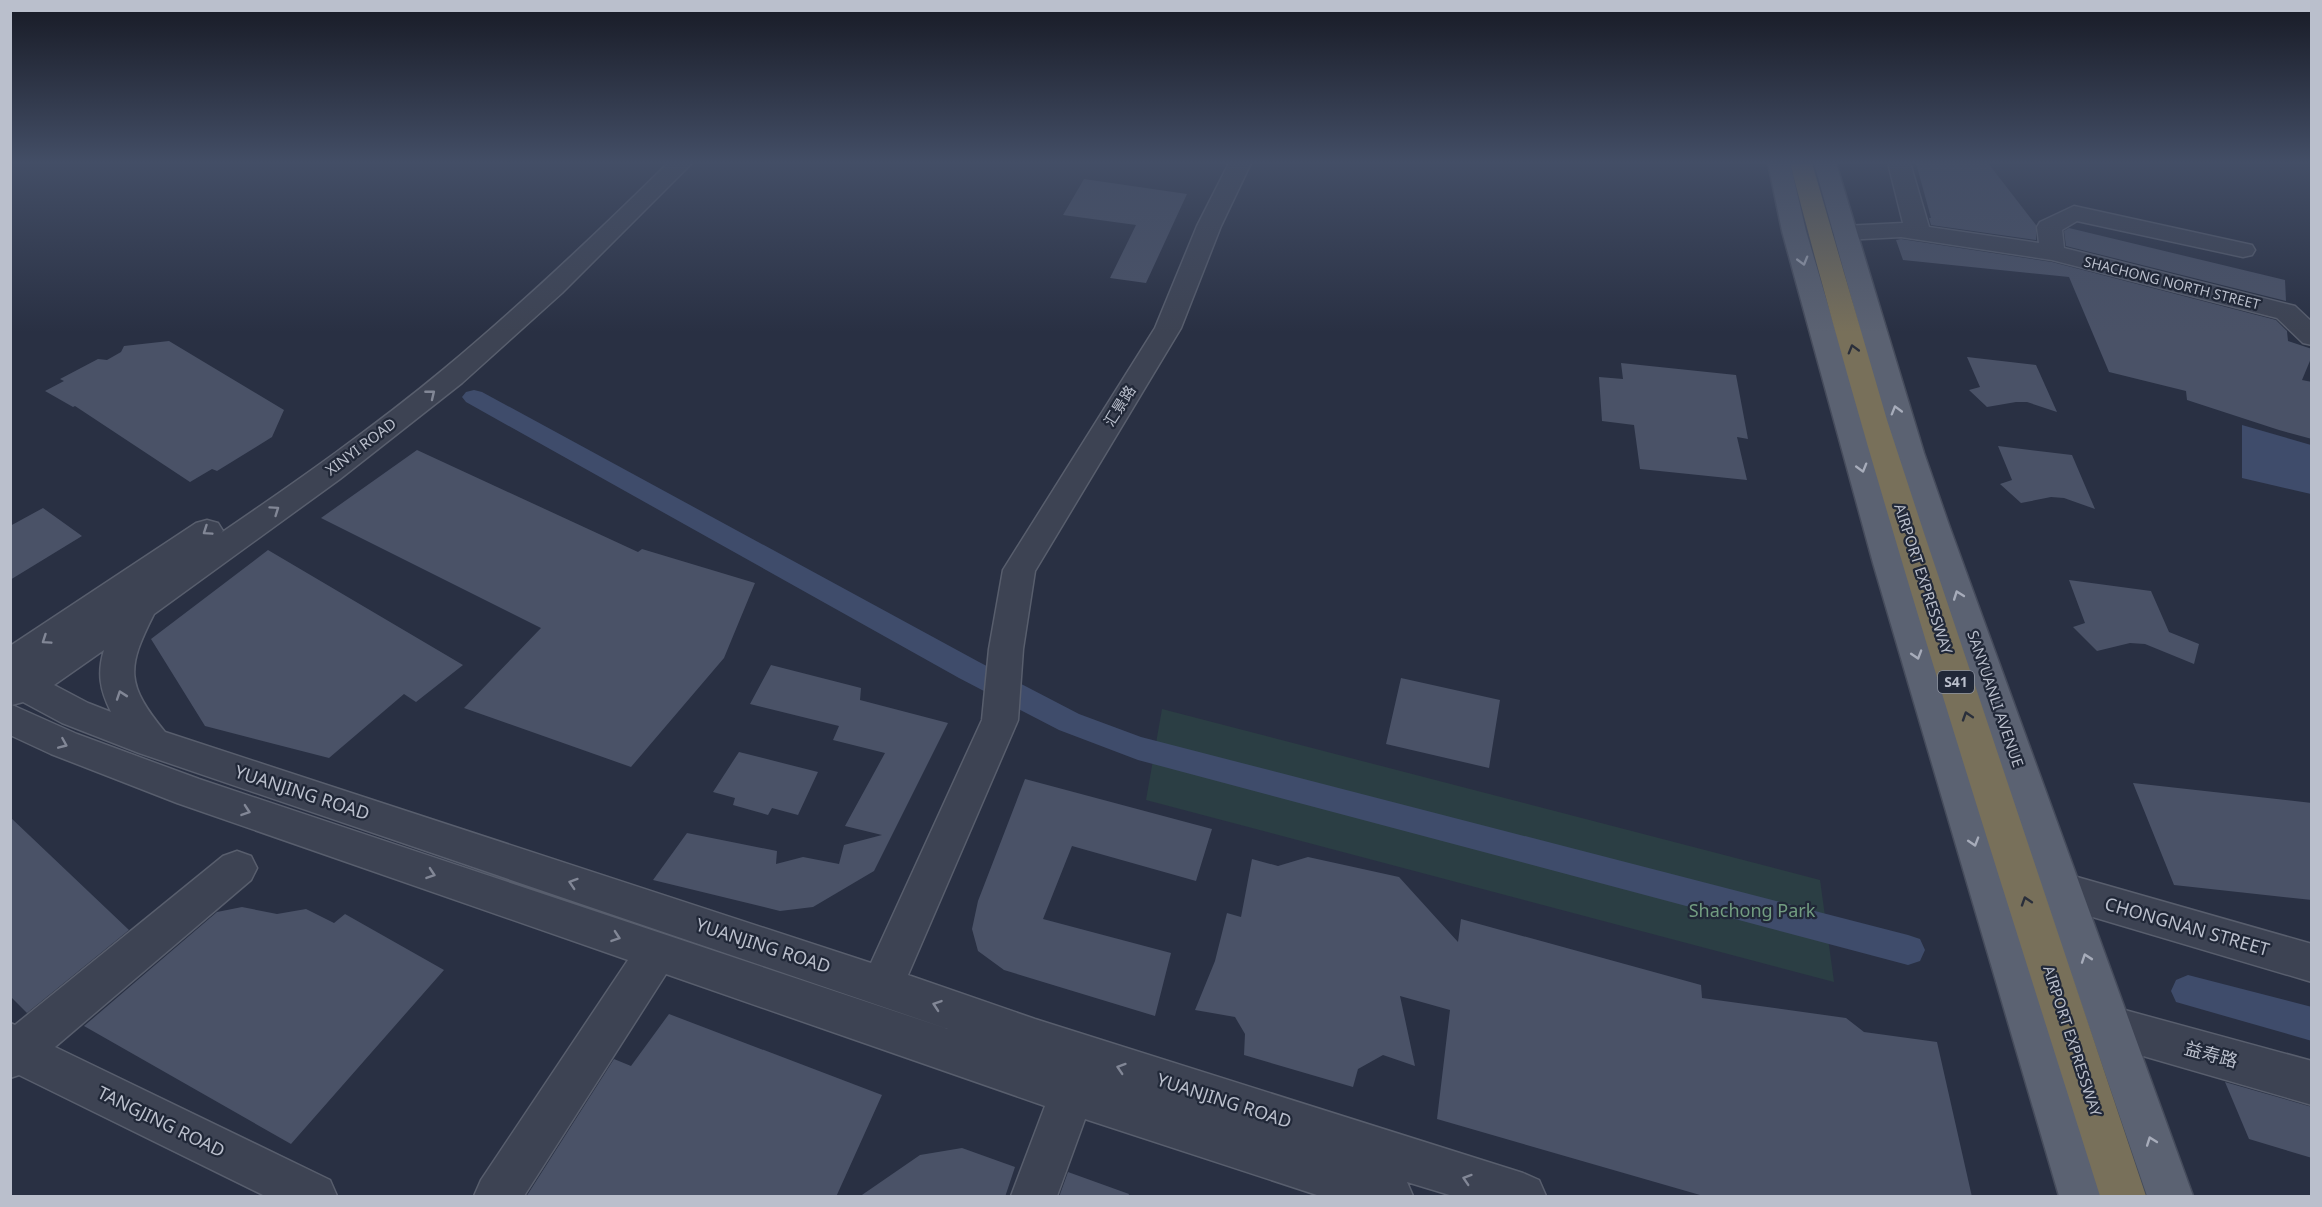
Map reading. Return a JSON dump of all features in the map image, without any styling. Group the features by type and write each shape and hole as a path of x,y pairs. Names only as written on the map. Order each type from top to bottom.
{"highway":[{"name":"AIRPORT EXPRESSWAY","path":"1816,219 1906,525 2123,1197"}],"main road":[{"path":"1792,219 1889,563 2082,1197"},
{"name":"SANYUANLI AVENUE","path":"1840,219 1909,453 2170,1197"}],"street":[{"name":"XINYI ROAD","path":"14,688 367,419 517,294 597,219"},
{"name":"XINYI ROAD","path":"14,688 141,604 329,472 419,404 518,319 622,219"},
{"name":"汇景路","path":"882,986 1000,720 1006,649 1019,570 1168,328 1212,219"},
{"path":"1915,219 1918,232"},
{"path":"2052,253 2049,227 2063,219"},
{"path":"2103,219 2243,250"},
{"name":"SHACHONG NORTH STREET","path":"1844,233 1901,230 2052,253 2286,312 2312,337"},
{"path":"141,604 120,650 115,674 119,695 129,714 152,743"},
{"name":"YUANJING ROAD","path":"14,688 152,743 882,986 1035,1040 1523,1197"},
{"path":"14,688 64,744 139,774 1072,1093 1390,1197"},
{"path":"13,1051 237,868"},
{"name":"CHONGNAN STREET","path":"2063,891 2312,963"},
{"path":"497,1197 658,951"},
{"name":"益寿路","path":"2110,1027 2312,1083"},
{"name":"TANGJING ROAD","path":"13,1051 314,1197"},
{"path":"1034,1197 1072,1093"}],"green space":[{"name":"Shachong Park","path":"1162,709 1820,880 1834,982 1146,800"}],"water":[{"path":"2242,425 2311,445 2311,494 2242,478"}],"building":[{"path":"1095,219 1175,219 1146,283 1110,278 1136,225"},
{"path":"1929,219 2032,219 2036,225 2036,240 1931,225"},
{"path":"2069,228 2285,280 2286,301 2066,246 2064,231"},
{"path":"1896,240 2052,262 2276,320 2287,331 2288,341 2312,349 2312,356 2302,380 2312,382 2312,439 2187,400 2186,391 2109,372 2069,277 1903,260"},
{"path":"169,341 284,410 272,437 217,471 212,469 190,482 75,406 45,391 64,381 60,379 98,359 107,360 121,352 124,346"},
{"path":"1967,357 2036,365 2057,412 2027,402 1987,407 1969,390 1980,387"},
{"path":"1621,363 1736,375 1748,439 1737,437 1747,480 1640,469 1634,425 1602,421 1599,377 1623,379"},
{"path":"1998,446 2072,455 2095,509 2064,498 2051,497 2021,503 2000,484 2012,480"},
{"path":"417,450 638,552 642,549 755,583 724,658 631,767 464,708 541,628 321,518"},
{"path":"43,508 82,536 10,580 10,526"},
{"path":"268,550 463,665 416,702 404,694 329,758 205,726 151,639"},
{"path":"2069,580 2151,591 2169,632 2199,644 2194,664 2145,644 2130,643 2097,651 2073,627 2085,623"},
{"path":"771,665 861,688 860,700 948,723 874,871 813,907 780,911 653,880 687,833 777,851 776,864 803,857 839,864 844,845 882,835 845,826 885,753 833,740 839,726 750,704"},
{"path":"1401,678 1500,700 1489,768 1386,744"},
{"path":"739,752 818,772 798,815 772,808 768,815 733,805 735,798 713,792"},
{"path":"1025,779 1212,829 1196,881 1072,846 1043,919 1171,953 1155,1016 1004,970 978,951 972,929 978,901"},
{"path":"2133,783 2312,803 2312,900 2174,885"},
{"path":"10,817 129,930 27,1013 10,996"},
{"path":"1308,857 1399,877 1458,942 1461,919 1701,985 1702,998 1846,1018 1864,1032 1937,1042 1972,1197 1707,1197 1437,1119 1450,1010 1400,996 1415,1066 1383,1055 1358,1069 1353,1087 1244,1055 1245,1034 1235,1017 1195,1010 1215,961 1227,913 1241,917 1252,859 1278,866"},
{"path":"242,907 277,914 306,909 334,923 345,914 444,970 291,1144 84,1026 217,912"},
{"path":"669,1014 882,1095 836,1197 526,1197 614,1059 631,1066"},
{"path":"2225,1082 2312,1107 2312,1158 2249,1139"},
{"path":"962,1148 1015,1167 1005,1197 859,1197 920,1155"},
{"path":"1068,1172 1129,1194 1128,1197 1059,1197"}],"waterway":[{"path":"474,397 969,670 1069,722 1138,748 1908,950"},
{"path":"2188,991 2312,1024"}]}
